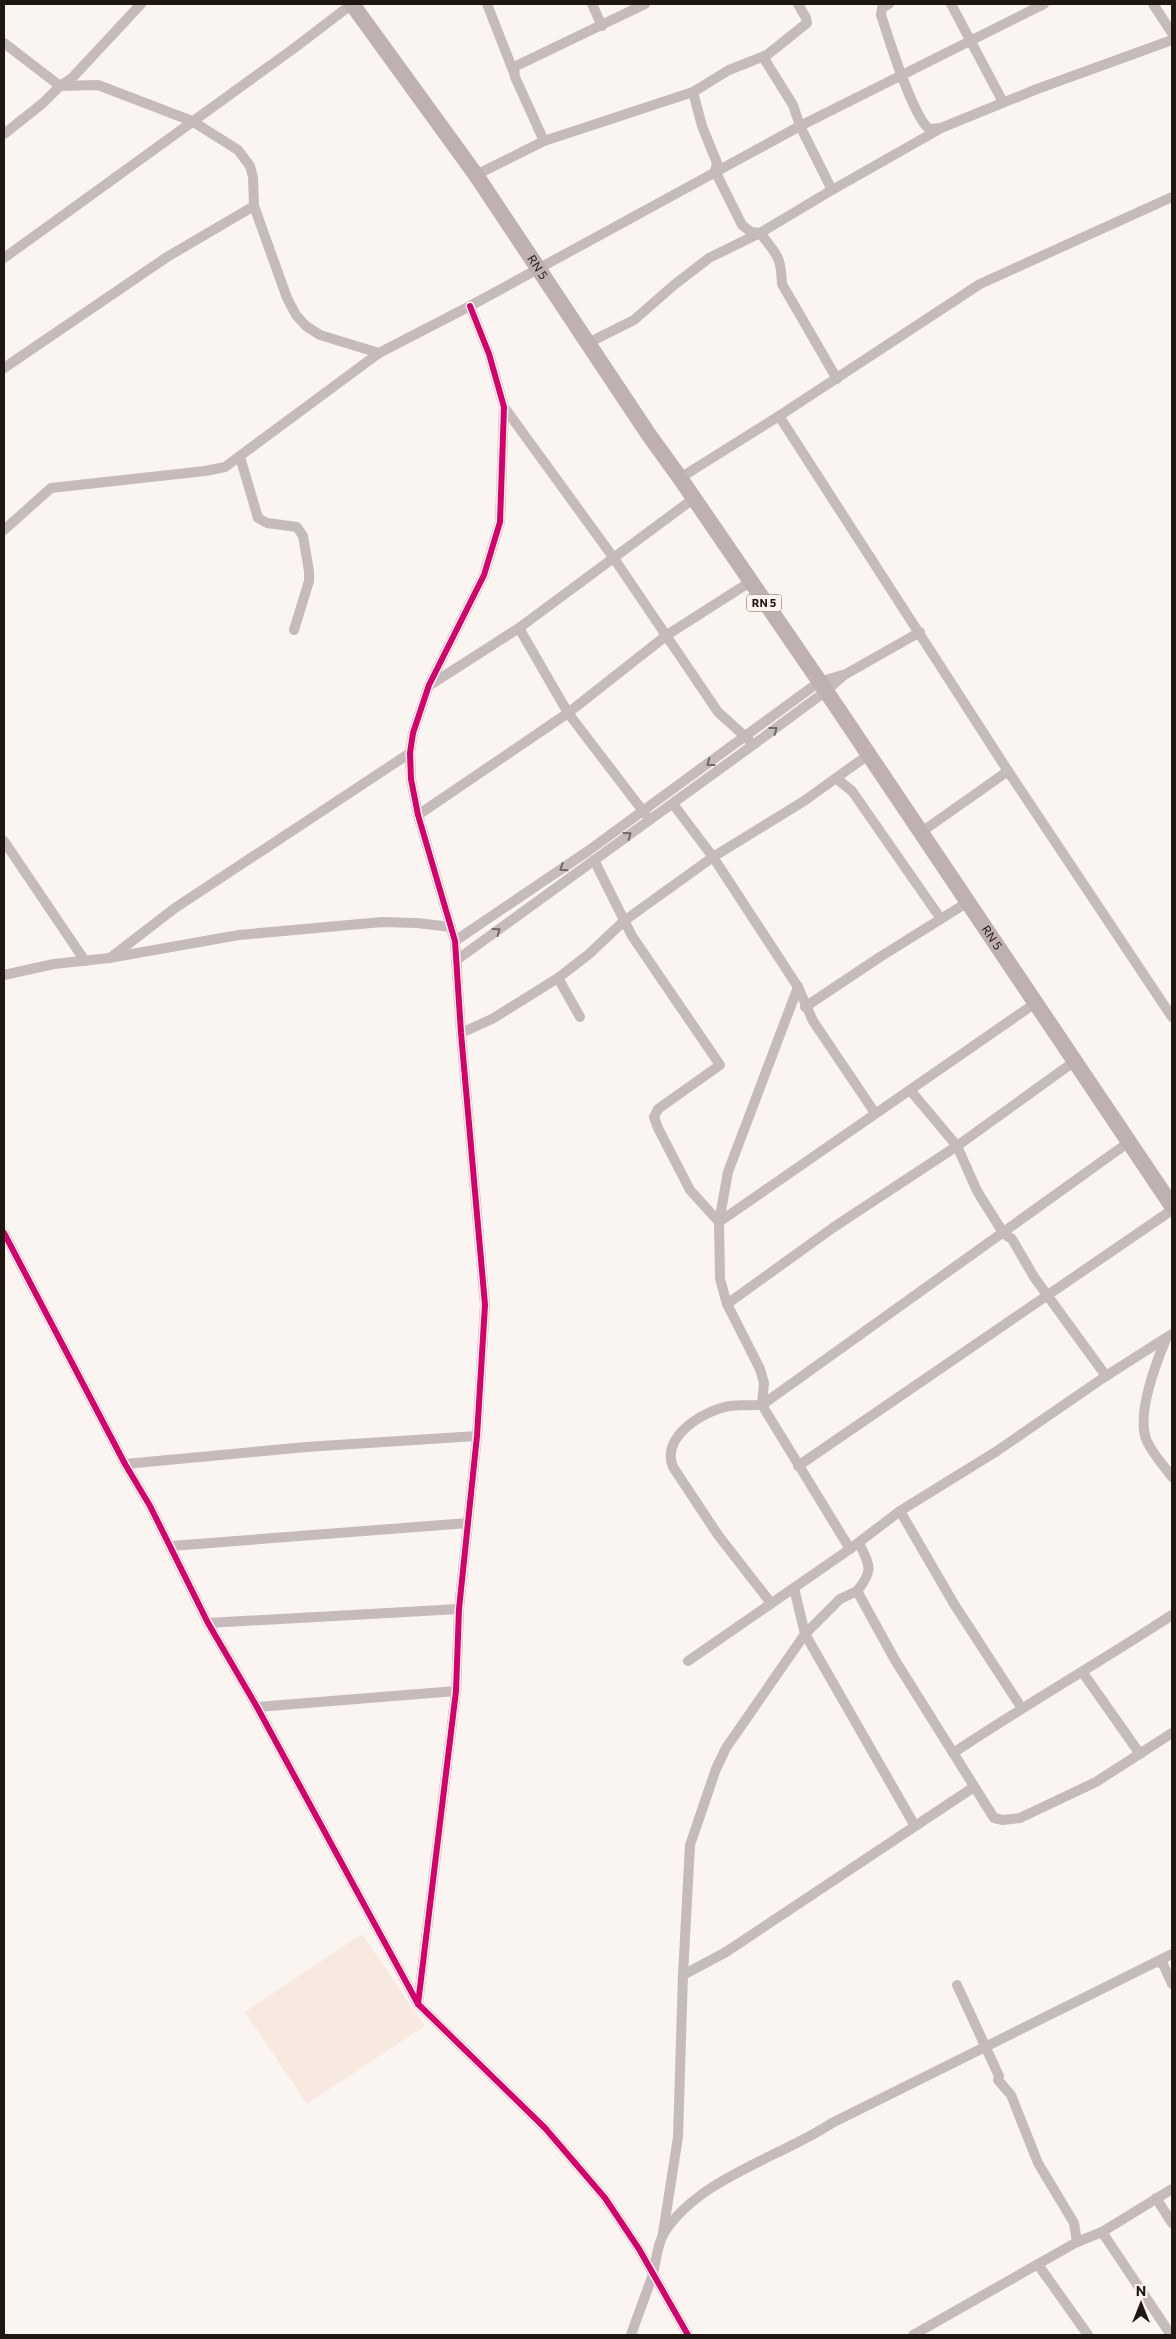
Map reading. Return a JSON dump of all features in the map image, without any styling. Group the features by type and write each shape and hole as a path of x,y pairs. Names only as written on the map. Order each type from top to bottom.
{"main road":[{"name":"RN 5","path":"352,4 476,175 649,436 680,478 822,687 1172,1206"}],"street":[{"path":"4,134 72,78 141,4"},
{"path":"4,258 352,4"},
{"path":"487,4 514,73 544,141"},
{"path":"592,4 602,26"},
{"path":"514,73 516,65 602,26 644,4"},
{"path":"476,175 544,141 693,92 729,70 763,57 797,33 807,23 798,4"},
{"path":"889,4 882,8 881,15 902,76 926,127 929,129 941,128"},
{"path":"951,4 1004,102"},
{"path":"4,530 51,488 206,471 225,467 379,353 470,306 800,126 1044,4"},
{"path":"588,343 634,320 681,279 709,258 760,233 941,128 1004,102 1172,39 1153,4"},
{"path":"4,43 60,86 98,85 192,121 238,150 246,159 253,177 254,206 287,298 296,315 306,326 320,335 379,353"},
{"path":"763,57 793,105 800,126 832,190"},
{"path":"693,92 702,126 717,163 715,171 742,225 751,232 760,233 781,262 782,284 837,379"},
{"path":"680,478 837,379 980,284 1172,197"},
{"path":"4,368 159,262 254,206"},
{"path":"418,2004 456,1692 459,1609 477,1436 485,1305 461,1033 456,941 418,815 411,779 410,753 413,733 429,686 484,575 500,522 504,407 489,354 470,306"},
{"path":"504,407 613,557 718,712 746,736 753,745"},
{"path":"779,416 920,632 1008,772 1172,1017"},
{"path":"240,457 258,518 267,523 297,527 302,532 309,581 294,630"},
{"path":"429,686 519,628 693,499"},
{"path":"418,815 568,713 667,635 750,582"},
{"path":"519,628 568,713 642,812 650,819"},
{"path":"456,941 642,812 746,736 822,687 920,632"},
{"path":"458,960 753,745 822,687"},
{"path":"109,958 175,908 410,753"},
{"path":"461,1033 492,1019 558,978 589,954 624,921 712,857 837,779 868,755"},
{"path":"920,834 1008,772"},
{"path":"837,779 852,791 942,919"},
{"path":"673,804 712,857 798,987 813,1022 875,1114"},
{"path":"4,841 85,961"},
{"path":"594,860 624,921 720,1065 658,1109 654,1117 690,1190 719,1222"},
{"path":"805,1007 968,902"},
{"path":"4,975 54,964 109,958 239,934 382,922 451,926"},
{"path":"558,978 580,1017"},
{"path":"631,2335 653,2273 663,2235 678,2137 682,1975 690,1845 716,1769 726,1748 805,1634 840,1599 857,1591 868,1578 869,1564 854,1546 798,1466 762,1405 764,1383 760,1369 727,1304 720,1279 719,1222 728,1172 798,987"},
{"path":"719,1222 1034,1004"},
{"path":"727,1304 834,1227 957,1146 1075,1061"},
{"path":"910,1090 957,1146 977,1192 1004,1234 1012,1240 1046,1295 1106,1376"},
{"path":"771,1603 718,1535 673,1467 669,1458 672,1445 686,1427 708,1414 729,1406 762,1405 1004,1234 1129,1142"},
{"path":"798,1466 1172,1210"},
{"path":"4,1233 171,1546 208,1623 257,1707 418,2004 545,2128 605,2198 653,2273 688,2335"},
{"path":"688,1661 854,1546 900,1511 997,1451 1106,1376 1169,1336"},
{"path":"1169,1336 1154,1366 1144,1425 1146,1440 1172,1477"},
{"path":"126,1464 306,1447 477,1436"},
{"path":"900,1511 954,1604 1021,1708"},
{"path":"171,1546 468,1523"},
{"path":"794,1588 805,1634 915,1826"},
{"path":"857,1591 895,1660 994,1818 1003,1820 1020,1818 1096,1782 1172,1733"},
{"path":"208,1623 459,1609"},
{"path":"953,1753 1021,1708 1083,1673 1172,1615"},
{"path":"1083,1673 1140,1754"},
{"path":"257,1707 456,1692"},
{"path":"682,1975 726,1952 974,1787"},
{"path":"663,2235 688,2205 733,2176 809,2138 832,2123 1172,1954"},
{"path":"1157,1962 1164,1964 1172,1984"},
{"path":"957,1985 999,2076 998,2080 1011,2096 1038,2163 1074,2223 1077,2242"},
{"path":"913,2335 1038,2266 1077,2242 1102,2232 1172,2188"},
{"path":"1156,2198 1172,2223"},
{"path":"1102,2232 1171,2335"},
{"path":"1038,2266 1088,2335"}],"shaded area":[{"path":"362,1934 425,2026 307,2104 245,2012"}],"cycle path":[{"path":"418,2004 456,1691 459,1609 477,1436 485,1305 461,1033 455,941 418,815 411,779 410,753 413,733 429,685 484,575 500,522 504,407 489,354 470,306"},
{"path":"4,1233 125,1464 150,1506 208,1623 257,1707 418,2004 545,2128 605,2198 639,2249 688,2335"}]}
